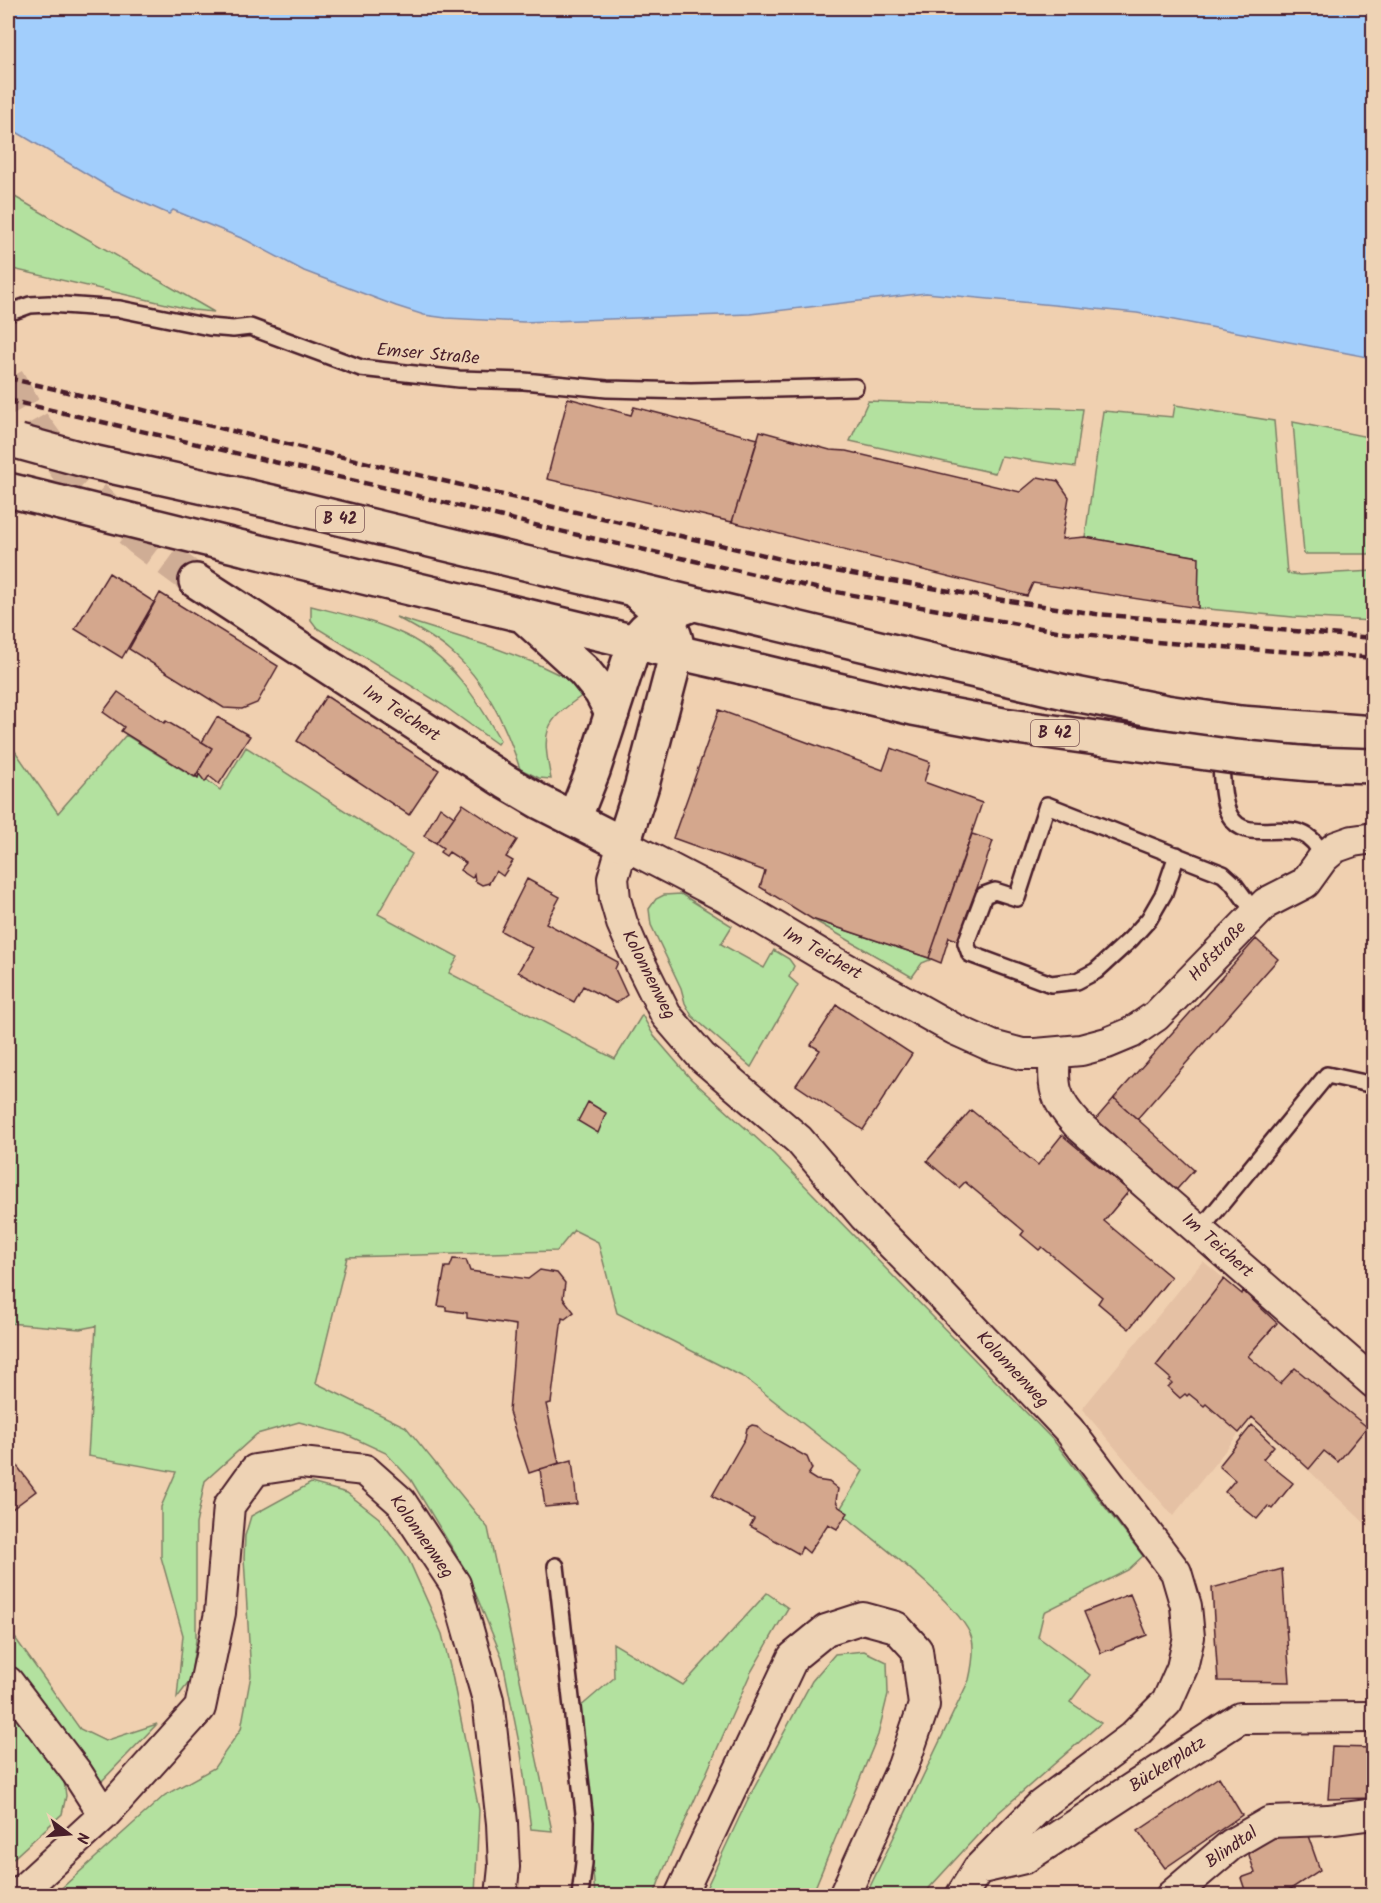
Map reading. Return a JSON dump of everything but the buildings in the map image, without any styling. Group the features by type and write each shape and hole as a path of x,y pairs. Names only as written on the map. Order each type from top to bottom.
{"main road":[{"name":"B 42","path":"13,441 92,462 272,502 1041,686 1166,712 1240,723 1374,733"},
{"name":"B 42","path":"8,490 913,708 1003,725 1235,757 1311,764 1374,766"},
{"name":"Im Teichert","path":"196,581 506,782 623,844"},
{"name":"B 42","path":"633,589 663,617 675,634 677,652"},
{"path":"574,819 593,771 635,642 646,627 663,617 695,604"},
{"name":"B 42","path":"524,616 584,670 601,692 612,713"},
{"path":"623,844 642,785 677,652"}],"street":[{"name":"Hofstraße","path":"1056,1053 1081,1050 1131,1033 1156,1016 1266,903 1305,883 1323,858 1336,847 1353,841 1374,838"},
{"name":"Im Teichert","path":"623,844 726,897 841,966 974,1039 1022,1054 1056,1053 1053,1078 1057,1097 1065,1112 1374,1383"},
{"name":"Kolonnenweg","path":"623,844 612,878 615,899 635,953 666,1015 702,1058 799,1140 864,1216 926,1278 1069,1430 1176,1572 1186,1606 1189,1637 1182,1668 1167,1702 1132,1737 1041,1805 978,1869 961,1896"},
{"name":"Kolonnenweg","path":"16,1896 104,1815 200,1708 220,1613 229,1506 255,1470 301,1463 365,1470 401,1502 454,1584 488,1700 502,1823 504,1868 501,1896"},
{"path":"680,1896 793,1657 826,1630 863,1618 896,1628 917,1650 924,1705 903,1766 844,1896"},
{"path":"8,1682 76,1773 104,1815"},
{"name":"Bückerplatz","path":"978,1869 1025,1858 1240,1718 1374,1717"},
{"name":"Blindtal","path":"1171,1896 1232,1844 1270,1822 1328,1820 1374,1814"}],"lane":[{"name":"Emser Straße","path":"8,313 30,305 49,304 120,309 209,327 233,329 250,327 361,368 459,379 524,381 607,389 679,391 855,387"},
{"path":"1219,743 1227,808 1231,818 1238,825 1248,829 1259,831 1286,829 1304,834 1320,848 1323,858"},
{"path":"1177,855 1164,893 1149,919 1096,971 1077,981 1051,984 970,954 966,943 984,895 995,891 1017,898 1047,805 1177,855 1223,874 1233,883 1255,913"},
{"path":"1200,1230 1327,1075 1374,1085"},
{"path":"556,1566 585,1822 580,1896"}],"shaded area":[{"path":"1203,1261 1241,1293 1243,1291 1261,1306 1259,1308 1373,1403 1373,1531 1252,1417 1173,1516 1082,1409"}],"green space":[{"path":"8,193 214,312 193,310 8,268"},
{"path":"868,401 1083,409 1075,467 1001,456 995,473 850,441"},
{"path":"1175,405 1274,421 1287,573 1300,575 1373,571 1373,621 1293,617 1198,608 1198,557 1085,537 1103,411 1173,417"},
{"path":"1293,422 1373,438 1373,554 1304,554"},
{"path":"311,606 359,618 405,635 421,644 449,667 460,680 500,740 497,744 443,705 317,628 311,620"},
{"path":"396,617 535,663 562,676 575,686 583,695 559,713 548,730 546,750 551,779 539,778 520,769 493,705 463,663 424,632"},
{"path":"126,735 194,777 198,777 199,774 220,790 246,747 412,854 378,914 458,957 449,973 615,1059 642,1015 654,1036 690,1078 774,1154 1054,1441 1143,1556 1128,1570 1044,1612 1038,1637 1090,1675 1070,1702 1101,1723 998,1813 925,1895 866,1895 969,1680 973,1644 965,1625 934,1590 839,1511 863,1471 745,1378 617,1313 598,1242 574,1230 557,1251 347,1257 316,1383 406,1427 488,1528 552,1831 531,1829 521,1753 502,1657 466,1571 411,1480 386,1453 345,1434 299,1422 257,1434 205,1481 196,1524 196,1640 190,1681 177,1698 183,1635 161,1557 161,1507 176,1472 88,1456 96,1326 80,1329 8,1323 8,741 58,813"},
{"path":"681,894 732,926 721,944 764,968 774,950 789,959 794,966 789,977 798,985 751,1067 692,1016 651,925 649,909 656,899 664,895"},
{"path":"812,919 932,959 922,963 912,977"},
{"path":"311,1483 347,1493 379,1518 407,1556 442,1634 479,1810 475,1895 54,1895 165,1795 214,1768 241,1729 251,1675 244,1558 245,1536 251,1516"},
{"path":"767,1593 788,1608 751,1672 654,1895 595,1895 579,1708 614,1678 613,1643 683,1685"},
{"path":"8,1628 80,1729 105,1741 157,1724 99,1784 8,1662"},
{"path":"864,1651 887,1662 888,1694 878,1735 812,1895 703,1895 747,1801 812,1681 835,1654"},
{"path":"8,1699 58,1767 64,1781 66,1796 62,1814 8,1863"}],"water":[{"path":"8,8 1373,8 1373,358 1137,313 926,293 750,314 523,322 424,315 304,271 246,240 173,210 169,214 112,189 8,127"}],"tunnel":[{"path":"8,379 33,423 72,477 139,539 196,581"}],"railway":[{"path":"8,378 829,570 1096,614 1374,638"},
{"path":"8,400 551,529 825,590 1057,631 1155,642 1374,658"}]}
